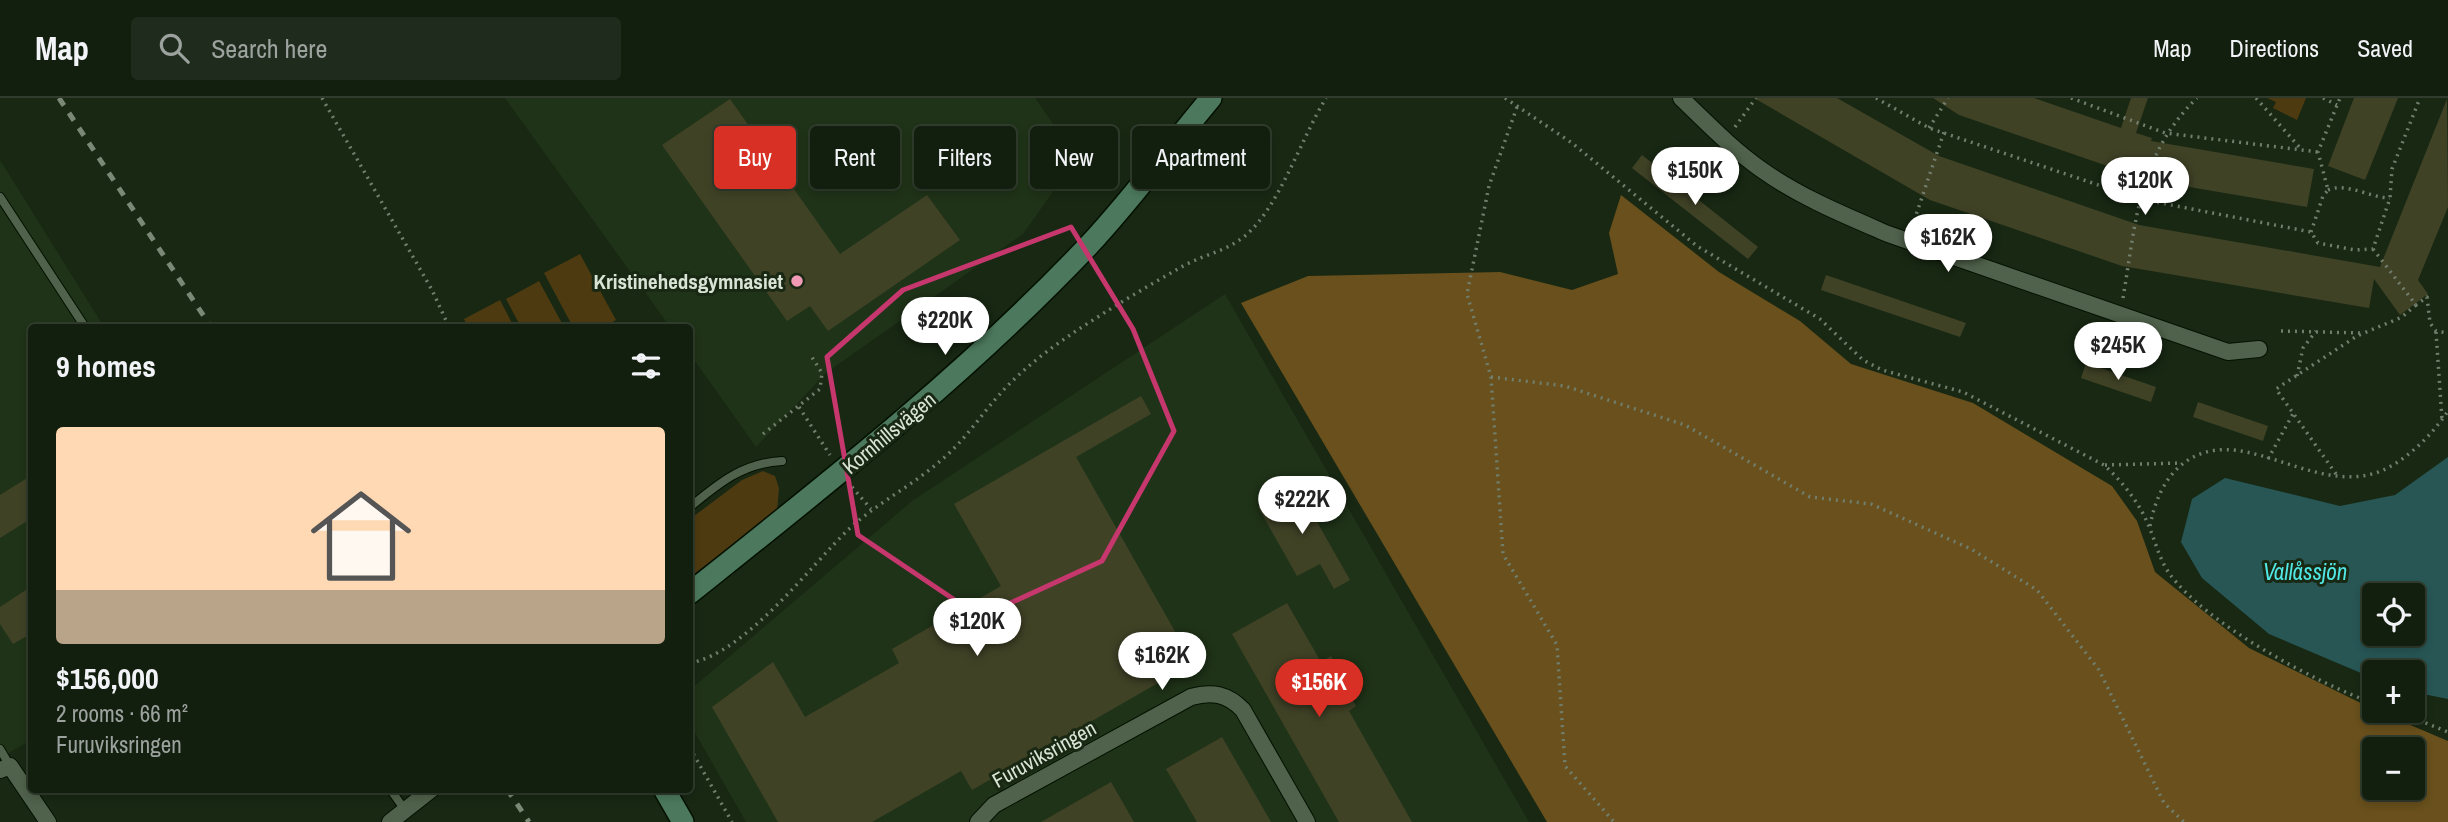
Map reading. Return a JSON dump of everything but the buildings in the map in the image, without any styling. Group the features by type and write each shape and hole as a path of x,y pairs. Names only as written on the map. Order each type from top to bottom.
{"street":[{"name":"Kornhillsvägen","path":"693,591 904,422 958,374 1090,244 1211,98"},
{"path":"1681,98 1725,141 1763,171 1834,211 1908,241 2228,352 2259,349"},
{"name":"Furuviksringen","path":"978,822 994,805 1191,696 1210,694 1229,698 1243,710 1307,822"},
{"path":"5,768 48,822"},
{"path":"390,822 427,793"},
{"path":"666,793 683,822"}],"lane":[{"path":"0,197 83,324"},
{"path":"693,505 737,471 764,462 782,461"},
{"path":"0,749 5,768"},
{"path":"393,793 405,810"}],"path":[{"path":"322,98 426,279 448,324"},
{"path":"693,662 717,652 759,621 792,592 871,509 911,484 946,456 971,431 999,395 1037,360 1076,331 1177,270 1217,254 1247,234 1274,201 1326,98"},
{"path":"1505,98 1572,143 1697,246 1819,319 1863,360 1882,370 1963,392 2104,465 2120,480 2150,527 2169,574 2210,611 2308,674 2362,698"},
{"path":"1725,141 1756,98"},
{"path":"1877,98 1929,128 2140,199 2311,232 2318,243 2355,250 2373,249"},
{"path":"1929,128 1948,98"},
{"path":"2071,98 2165,133 2318,152"},
{"path":"2120,314 2140,199 2165,133 2197,98"},
{"path":"2256,98 2302,151"},
{"path":"2323,98 2337,105"},
{"path":"2328,190 2318,152 2340,98"},
{"path":"2373,249 2390,198 2392,169 2420,98"},
{"path":"1517,107 1489,186 1467,294 1491,377 1503,554 1557,645 1565,766 1614,822"},
{"path":"1908,241 1944,132"},
{"path":"2311,232 2323,196 2328,190 2341,187 2376,198 2390,198"},
{"path":"2373,249 2416,305"},
{"path":"2336,474 2276,389 2363,333 2402,317 2427,297 2430,323 2436,331 2442,421"},
{"path":"2281,331 2363,333"},
{"path":"2297,377 2303,348 2316,331"},
{"path":"2436,331 2448,333"},
{"path":"763,434 820,389 822,373 810,354"},
{"path":"1491,377 1565,386 1685,425 1810,496 1871,504 1971,549 2037,590 2099,670 2164,803 2184,822"},
{"path":"2104,465 2183,463 2205,453 2232,450 2336,474 2379,472 2403,459 2442,421 2448,411"},
{"path":"2268,459 2294,412"},
{"path":"2150,527 2161,487 2183,463"},
{"path":"2425,723 2448,732"},
{"path":"693,753 732,822"}],"highlighted area":[{"path":"1071,227 1133,329 1174,431 1102,561 980,617 858,535 827,357 903,290"}],"shaded area":[{"name":"Kristinehedsgymnasiet","path":"505,98 1035,98 1055,126 1030,126 1030,189 1055,189 1023,234 826,373 756,447 693,358 693,324 668,324"},
{"path":"2267,98 2306,98 2297,120 2273,108 2276,102"},
{"path":"0,160 102,324 28,324 28,742 0,758"},
{"path":"1621,195 1719,272 1800,321 1851,364 1973,403 2112,486 2137,521 2155,572 2249,648 2362,704 2362,723 2406,723 2448,741 2448,822 1547,822 1241,303 1308,276 1500,272 1572,290 1618,274 1609,233"},
{"path":"580,254 616,320 609,324 571,324 544,273"},
{"path":"539,281 562,324 519,324 506,299"},
{"path":"1225,294 1529,822 746,822 693,729 693,687 912,501"},
{"path":"500,300 512,324 466,324 464,319"},
{"path":"763,471 775,476 779,488 777,511 693,575 693,517 742,480"}],"water":[{"name":"Vallåssjön","path":"2448,457 2448,699 2425,694 2425,660 2362,660 2362,673 2269,634 2202,578 2181,542 2192,499 2225,478 2340,506 2395,495"}],"railway":[{"path":"59,98 209,324"},
{"path":"510,793 529,822"}],"place":[{"name":"Kristinehedsgymnasiet","path":"797,281"}]}
